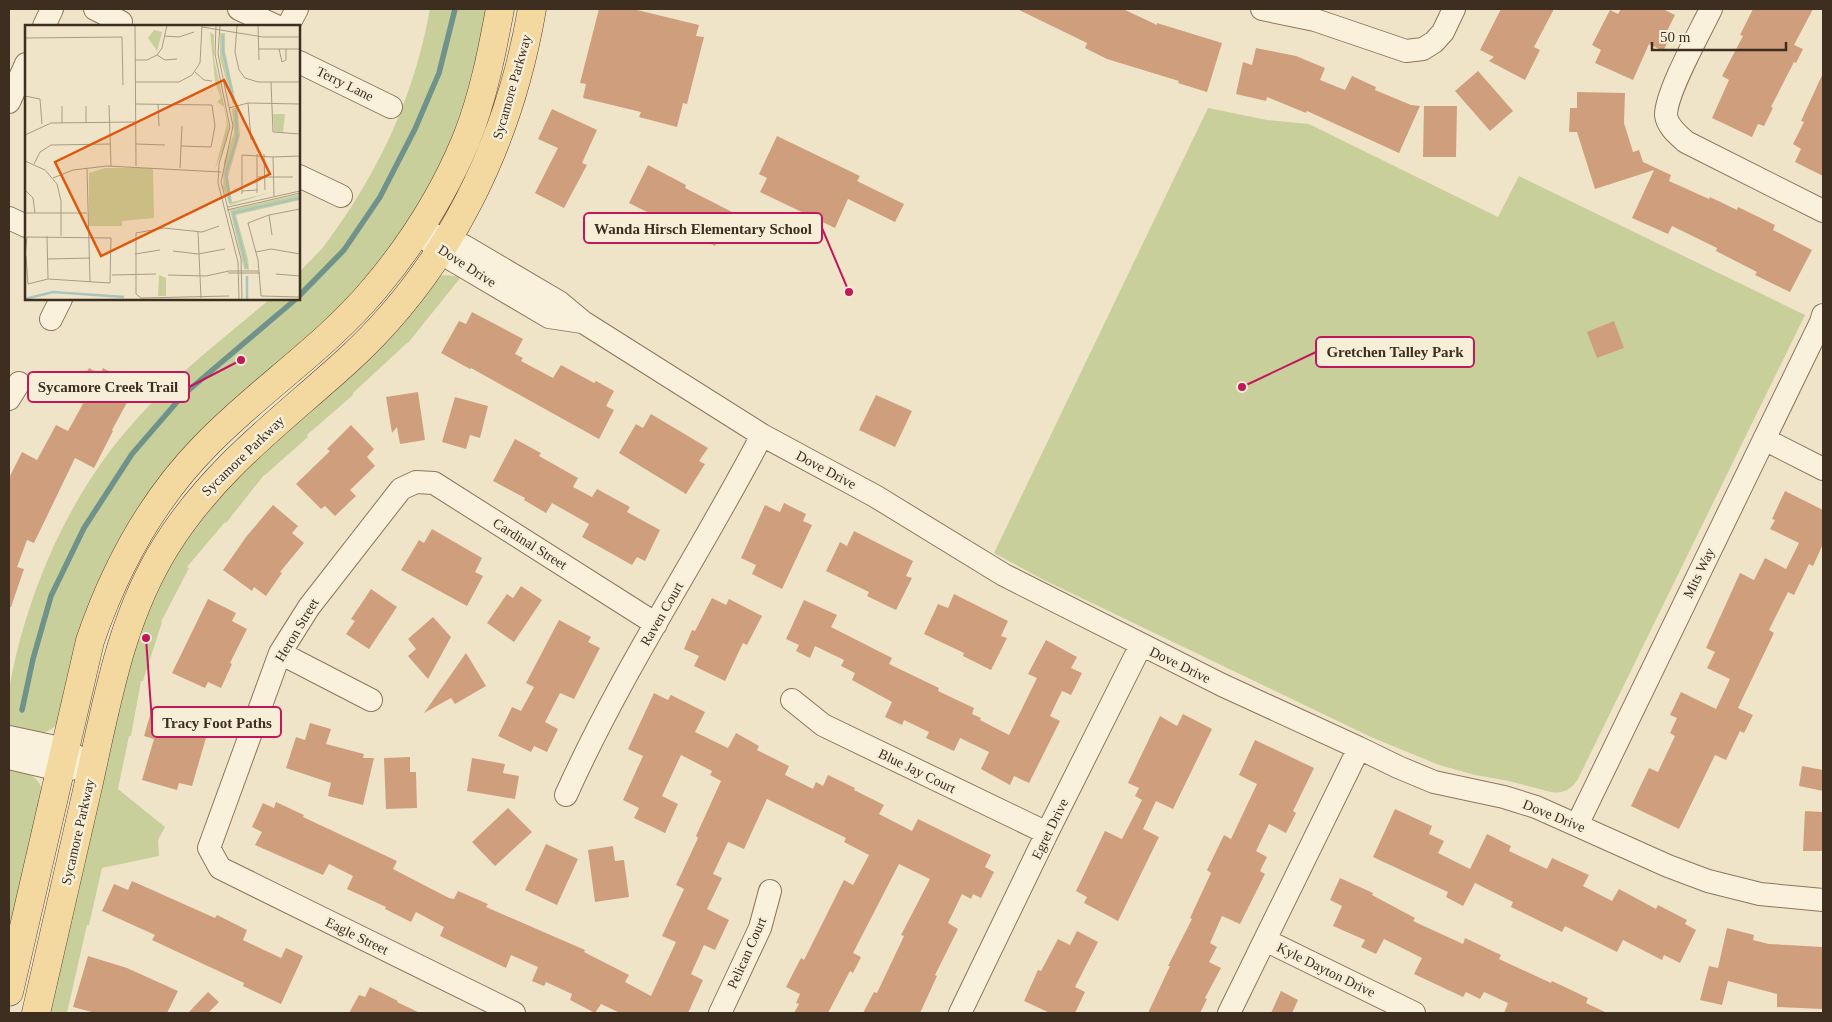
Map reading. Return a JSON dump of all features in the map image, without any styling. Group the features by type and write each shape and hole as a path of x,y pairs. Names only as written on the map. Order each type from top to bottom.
{"main road":[{"name":"Sycamore Parkway","path":"9,992 90,641 101,608 115,577 147,518 172,484 205,445 328,337 353,312 380,282 418,230 444,184 466,139 487,69 500,9"},
{"name":"Sycamore Parkway","path":"36,1013 92,766 123,640 133,612 160,556 182,521 224,470 372,337 404,301 444,245 480,180 495,145 509,106 532,9"}],"street":[{"path":"44,25 52,9"},
{"path":"95,9 123,19"},
{"path":"239,9 274,25"},
{"path":"288,25 296,9"},
{"path":"1262,9 1315,20 1406,50 1423,49 1434,42 1443,32 1454,9"},
{"path":"1711,9 1668,98 1666,116 1673,130 1686,142 1823,211"},
{"name":"Terry Lane","path":"300,62 391,106"},
{"path":"9,102 25,66"},
{"path":"300,176 341,196"},
{"path":"9,218 25,225"},
{"name":"Dove Drive","path":"418,230 444,245 549,317 582,322 762,435 875,496 1004,575 1222,685 1434,782 1504,797 1536,807 1668,866 1708,881 1760,894 1823,900"},
{"path":"51,319 60,300"},
{"name":"Mits Way","path":"1577,825 1822,318"},
{"name":"Raven Court","path":"566,795 586,751 656,624 731,496 762,435"},
{"path":"1764,439 1823,469"},
{"name":"Cardinal Street","path":"401,489 416,482 434,483 656,624"},
{"name":"Heron Street","path":"209,848 280,653 309,607 401,489"},
{"name":"Egret Drive","path":"960,1013 1141,645"},
{"path":"280,653 371,700"},
{"name":"Blue Jay Court","path":"792,700 824,725 1047,833"},
{"path":"9,737 62,760"},
{"path":"1229,1013 1359,748"},
{"path":"9,758 62,760 92,766"},
{"name":"Eagle Street","path":"209,848 220,868 514,1013"},
{"name":"Pelican Court","path":"720,1013 760,928 770,891"},
{"name":"Kyle Dayton Drive","path":"1265,940 1414,1013"}],"green space":[{"path":"430,9 488,9 481,50 462,115 422,203 387,253 345,305 184,453 59,722 53,728 42,733 30,733 9,728 9,690 16,655 37,586 67,519 85,488 127,430 160,394 196,361 269,300 300,300 300,272 324,246 346,215 379,160 404,102 415,72"},
{"path":"1208,108 1267,120 1309,124 1498,217 1519,176 1805,315 1578,779 1567,790 1551,792 1509,781 1475,775 1439,765 1371,737 1044,580 994,553"},
{"path":"440,276 461,277 408,343 307,435 308,437 264,475 226,523 187,567 189,568 161,622 143,681 141,681 131,736 129,736 118,789 165,827 158,840 159,856 102,868 67,1013 47,1013 123,681 142,620 169,562 208,506 433,281"},
{"path":"9,768 31,775 38,782 43,793 9,943"}],"building":[{"path":"599,9 633,9 699,25 696,36 704,37 687,104 683,103 677,127 639,117 641,112 583,98 586,84 580,83"},
{"path":"1017,9 1123,9 1157,25 1157,23 1222,43 1207,92 1178,83 1179,81 1107,59 1085,48 1087,43"},
{"path":"1501,9 1554,9 1534,47 1540,50 1525,80 1489,61 1494,57 1480,50"},
{"path":"1621,9 1663,9 1675,15 1666,33 1671,36 1663,51 1649,44 1633,80 1595,63 1601,50 1592,45 1610,10 1618,14"},
{"path":"1753,9 1813,9 1794,45 1803,49 1796,63 1794,62 1771,107 1773,108 1764,126 1758,124 1752,137 1712,118 1729,80 1722,76 1743,36 1740,35"},
{"path":"1256,48 1296,56 1325,68 1320,80 1345,90 1352,76 1376,87 1375,90 1411,105 1420,106 1399,153 1307,111 1306,113 1267,97 1266,101 1236,94 1243,62 1252,65"},
{"path":"1478,71 1513,111 1490,131 1455,91"},
{"path":"1823,73 1823,176 1795,162 1801,149 1793,144 1804,122 1801,121"},
{"path":"1577,92 1625,93 1624,123 1633,152 1639,150 1643,162 1671,175 1669,181 1737,210 1738,207 1775,225 1773,230 1812,250 1790,292 1755,275 1757,272 1716,251 1717,248 1672,226 1668,234 1632,218 1654,170 1595,189 1577,132 1569,132 1570,108 1577,108"},
{"path":"1424,106 1457,106 1456,157 1423,157"},
{"path":"552,109 597,130 582,163 587,165 564,208 535,193 558,148 538,139"},
{"path":"777,136 860,176 857,181 904,204 895,222 848,199 835,228 760,192 767,178 759,174"},
{"path":"648,165 686,185 685,188 738,215 727,236 721,233 715,246 629,203"},
{"path":"472,312 523,339 515,354 523,358 521,361 553,378 561,365 594,383 596,381 614,391 606,406 614,410 599,439 441,353 459,321 466,324"},
{"path":"1614,321 1624,348 1597,358 1587,332"},
{"path":"89,368 100,374 103,368 136,386 94,468 75,458 34,543 27,540 17,567 24,569 11,607 9,607 9,478 22,452 37,460 56,425 68,431 85,400 74,395"},
{"path":"418,392 425,440 400,444 397,427 392,433 386,397"},
{"path":"876,395 912,411 895,447 859,430"},
{"path":"455,397 488,406 480,438 470,435 466,449 442,442"},
{"path":"651,414 708,448 699,461 705,464 686,494 619,453 636,424 643,428"},
{"path":"351,425 374,449 367,457 375,466 350,490 356,496 335,516 325,506 321,509 296,484 330,451 327,449"},
{"path":"515,439 541,453 539,456 578,478 573,487 592,497 597,489 630,507 627,512 660,530 645,561 637,557 632,565 582,537 589,524 552,503 546,513 524,500 525,498 493,481"},
{"path":"1785,491 1823,510 1823,544 1813,566 1809,564 1794,595 1788,592 1769,630 1774,633 1738,708 1753,715 1744,733 1740,731 1726,760 1715,755 1679,829 1631,806 1649,768 1658,772 1675,736 1670,733 1677,718 1670,715 1681,692 1716,709 1730,679 1707,668 1715,652 1706,648 1740,573 1754,580 1765,558 1786,569 1799,543 1770,529 1775,520 1772,519"},
{"path":"784,503 806,514 803,521 812,525 782,589 752,574 756,565 741,558 765,505 780,512"},
{"path":"273,505 298,526 292,533 304,543 280,572 282,573 266,596 254,587 252,591 223,570 246,537"},
{"path":"432,529 482,558 475,572 483,576 467,606 401,570 419,540 424,543"},
{"path":"854,531 913,561 906,576 912,578 896,610 867,596 869,592 826,571 840,542 847,546"},
{"path":"521,586 542,600 514,642 487,623 507,594 513,598"},
{"path":"371,589 397,607 369,649 346,634 355,621 351,619"},
{"path":"954,594 1008,621 1001,636 1007,638 991,670 963,656 964,653 924,634 938,604 948,608"},
{"path":"712,598 726,605 729,599 762,616 747,645 743,643 725,681 694,666 699,656 684,649 692,630 695,631"},
{"path":"208,599 236,613 232,621 247,629 230,663 232,664 221,688 208,682 205,688 172,673"},
{"path":"804,600 837,615 831,627 892,658 889,664 939,688 938,691 974,708 972,714 1009,735 1037,678 1028,674 1046,640 1077,657 1071,668 1082,673 1071,695 1062,691 1050,716 1060,721 1029,783 1014,776 1010,785 981,769 989,752 960,738 954,751 926,738 929,732 904,720 902,725 885,717 892,702 852,680 855,673 841,666 844,660 815,646 810,658 796,651 799,645 786,639"},
{"path":"433,617 451,637 428,679 408,656 416,649 408,639"},
{"path":"559,620 591,637 588,642 600,648 574,699 560,693 545,722 558,729 547,752 534,746 531,752 498,736 512,707 521,711 534,687 526,683"},
{"path":"466,653 486,686 455,704 451,698 424,713"},
{"path":"654,693 668,700 671,695 705,712 695,732 728,748 736,733 759,746 757,750 789,766 785,775 813,789 816,782 823,786 828,775 884,805 879,814 912,831 918,819 991,855 985,867 994,872 981,898 973,894 971,899 962,894 948,923 958,929 935,975 937,976 920,1013 863,1013 874,992 877,993 904,936 901,935 930,879 899,864 853,953 861,957 853,973 850,971 828,1013 794,1013 799,1004 796,1003 800,994 786,987 801,958 804,960 844,880 853,885 869,855 844,842 846,838 767,799 744,849 728,842 713,874 722,878 707,909 729,920 715,950 704,945 691,974 703,980 688,1013 620,1013 601,1004 595,1013 570,1000 572,994 546,982 544,986 532,981 538,967 511,955 506,968 440,936 444,927 416,912 411,922 385,909 386,907 347,889 353,876 329,864 323,875 255,845 262,832 252,827 263,803 274,808 276,802 304,815 303,817 397,861 393,869 449,898 454,899 458,891 488,904 486,907 585,950 584,952 629,975 625,982 651,996 676,942 662,936 684,889 676,885 698,838 696,836 721,781 710,775 712,771 681,755 662,796 678,804 665,833 634,818 639,808 623,800 643,756 628,749"},
{"path":"170,710 195,717 193,726 208,731 192,786 179,783 177,790 142,780 154,739 144,736 151,712 168,717"},
{"path":"1183,714 1212,729 1173,809 1156,801 1143,829 1159,837 1118,921 1084,903 1087,897 1076,891 1105,831 1122,839 1142,800 1135,796 1139,788 1128,783 1160,716 1177,726"},
{"path":"310,723 331,729 326,744 364,754 363,758 374,758 363,805 328,796 331,783 286,768 296,737 305,740"},
{"path":"1255,740 1314,768 1293,811 1296,813 1286,833 1269,824 1256,851 1267,857 1260,871 1265,874 1240,924 1222,916 1210,943 1217,947 1209,962 1221,968 1205,998 1207,999 1200,1013 1148,1013 1170,966 1168,966 1192,919 1190,918 1211,873 1207,870 1224,835 1231,839 1257,784 1239,775"},
{"path":"410,757 410,772 416,772 417,808 386,809 384,758"},
{"path":"472,758 505,764 503,773 519,776 515,799 467,791"},
{"path":"1802,766 1823,770 1823,791 1799,786"},
{"path":"508,808 532,832 495,866 472,842"},
{"path":"1395,809 1432,826 1429,834 1444,841 1438,853 1470,869 1487,834 1511,846 1509,851 1547,869 1552,858 1589,875 1583,886 1612,901 1619,889 1656,909 1658,905 1687,920 1685,924 1696,930 1680,963 1664,955 1662,960 1623,940 1617,952 1565,926 1562,932 1511,907 1513,902 1475,883 1463,906 1446,897 1448,892 1373,857"},
{"path":"1805,811 1823,812 1823,851 1803,851"},
{"path":"546,844 578,859 557,905 525,890"},
{"path":"613,846 615,861 624,860 629,897 595,902 588,850"},
{"path":"1340,878 1373,893 1372,895 1415,918 1413,921 1463,944 1465,938 1501,955 1499,959 1588,998 1586,1003 1607,1013 1504,1013 1508,1003 1484,992 1480,999 1466,992 1463,997 1414,974 1422,958 1384,939 1376,954 1361,947 1365,940 1333,926 1342,906 1330,900"},
{"path":"132,881 215,918 217,915 247,930 243,940 281,958 286,948 303,956 281,1004 243,986 244,983 152,940 155,935 102,911 114,884 128,890"},
{"path":"1727,928 1754,935 1753,940 1769,944 1823,947 1823,1009 1777,1007 1777,994 1728,981 1722,1005 1700,1000 1709,966 1718,968"},
{"path":"1077,931 1098,942 1075,987 1085,992 1075,1013 1050,1013 1024,1001 1038,970 1041,971 1058,939 1070,945"},
{"path":"88,956 127,968 178,991 167,1013 95,1013 73,1007"},
{"path":"370,987 420,1013 349,1013 359,995 365,997"},
{"path":"1281,991 1298,1000 1292,1013 1271,1013"},
{"path":"208,992 219,1002 208,1013 188,1013"}],"waterway":[{"path":"300,295 344,250 380,197 415,129 439,73 455,9"},
{"path":"22,710 33,659 51,596 84,528 132,454 183,395 295,300"}],"place":[{"name":"Wanda Hirsch Elementary School","path":"849,292"},
{"name":"Sycamore Creek Trail","path":"241,360"},
{"name":"Gretchen Talley Park","path":"1242,387"},
{"name":"Tracy Foot Paths","path":"146,638"}]}
